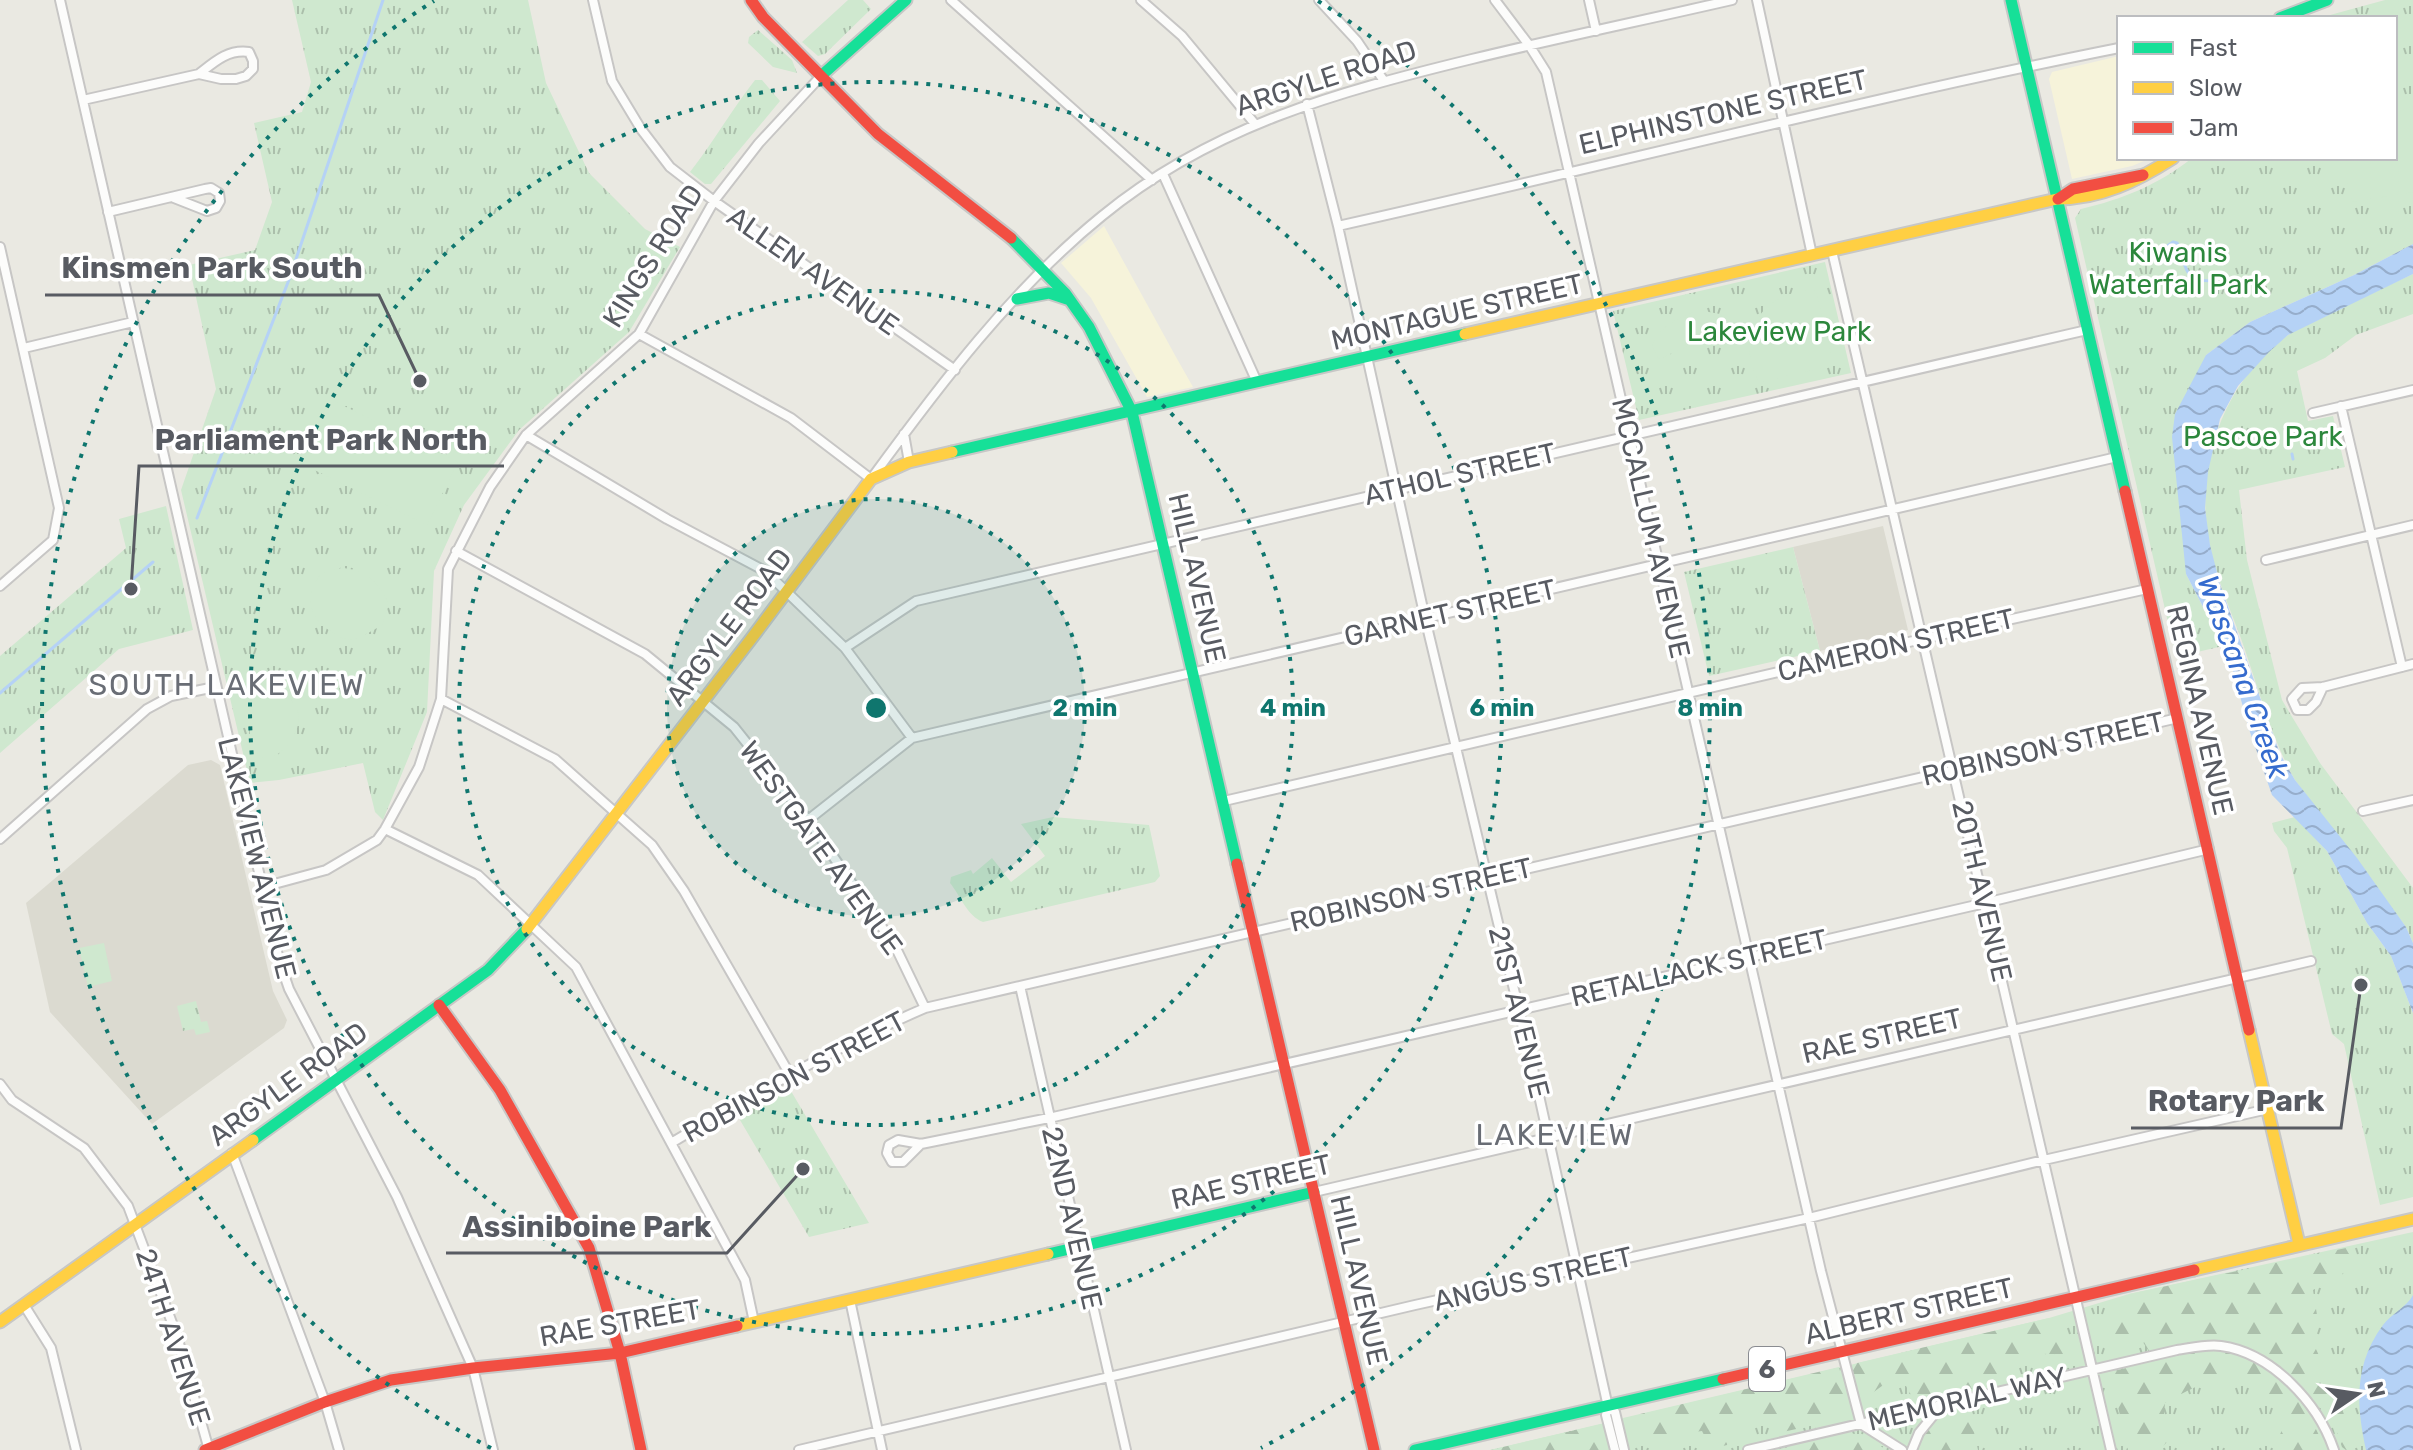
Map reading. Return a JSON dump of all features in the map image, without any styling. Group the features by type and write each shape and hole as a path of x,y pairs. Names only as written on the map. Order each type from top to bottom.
{"street":[{"name":"LAKEVIEW AVENUE","path":"60,0 279,960 289,989 397,1197 473,1368 493,1450"},
{"name":"ALLEN AVENUE","path":"593,0 612,81 641,129 670,167 955,370"},
{"name":"HILL AVENUE","path":"751,0 763,17 878,134 1004,231 1072,301 1089,327 1132,412 1374,1450"},
{"name":"KINGS ROAD","path":"263,887 326,870 377,840 385,829 419,767 441,699 448,569 490,487 526,435 639,334 714,201 759,143 822,75 906,0"},
{"path":"951,0 1152,180"},
{"path":"1141,0 1182,36 1255,124"},
{"path":"1319,0 1357,41 1384,81"},
{"name":"MCCALLUM AVENUE","path":"1495,0 1546,72 1809,1218 1861,1424"},
{"path":"1589,0 1596,31"},
{"name":"ARGYLE ROAD","path":"0,1322 488,970 530,925 955,370 1042,269 1102,215 1209,145 1307,104 1384,81 1529,45 1732,0"},
{"path":"1757,0 1812,255"},
{"name":"REGINA AVENUE","path":"2011,0 2299,1244"},
{"path":"2285,16 2327,0"},
{"name":"ELPHINSTONE STREET","path":"1338,226 1499,191 1783,122 2117,48"},
{"path":"83,100 199,74 236,79 246,76 253,69 253,61 249,52 241,51 217,59 199,74"},
{"name":"21ST AVENUE","path":"1307,104 1338,226 1425,618 1608,1407"},
{"name":"MONTAGUE STREET","path":"871,479 909,462 2057,199 2076,199 2136,182 2169,160"},
{"path":"1163,174 1257,382"},
{"path":"108,212 211,188 219,193 220,201 216,208 207,211 174,198"},
{"path":"0,247 59,508 53,540 0,586"},
{"name":"20TH AVENUE","path":"1832,251 2111,1450"},
{"path":"1017,299 1049,293 1072,301"},
{"path":"24,348 133,322"},
{"name":"ATHOL STREET","path":"845,648 916,601 2087,330"},
{"path":"639,334 791,418 871,479"},
{"path":"2313,413 2413,390"},
{"path":"2341,406 2402,667"},
{"path":"904,434 909,462"},
{"path":"526,435 667,519 765,571 845,648 912,738"},
{"name":"GARNET STREET","path":"808,820 912,738 2117,457"},
{"path":"2266,560 2413,525"},
{"name":"WESTGATE AVENUE","path":"456,551 645,654 734,727 808,820 895,946 925,1008"},
{"name":"CAMERON STREET","path":"1224,801 2147,589"},
{"path":"2323,687 2413,664"},
{"path":"0,839 147,709 171,696 215,687"},
{"path":"441,699 555,759 652,845 684,891 789,1073"},
{"name":"ROBINSON STREET","path":"671,1143 789,1073 867,1033 925,1008 2178,718"},
{"path":"2363,811 2413,800"},
{"path":"385,829 478,875 576,967 745,1280 754,1322"},
{"name":"RETALLACK STREET","path":"921,1144 1049,1118 2209,849"},
{"name":"RAE STREET","path":"208,1449 325,1402 391,1380 620,1353 2311,961"},
{"name":"22ND AVENUE","path":"1020,986 1126,1450"},
{"path":"439,1005 500,1090 589,1248 620,1353 641,1450"},
{"name":"24TH AVENUE","path":"0,1084 12,1100 84,1148 128,1206 177,1336 208,1449"},
{"name":"ANGUS STREET","path":"799,1450 2268,1109"},
{"path":"232,1153 325,1402 339,1450"},
{"name":"ALBERT STREET","path":"1415,1450 2413,1219"},
{"path":"850,1300 882,1450"},
{"path":"24,1305 51,1348 76,1450"},
{"name":"MEMORIAL WAY","path":"1748,1450 1793,1445 1861,1424 2093,1369 2200,1347 2219,1346 2246,1353 2267,1364 2297,1391 2314,1412 2334,1450"},
{"path":"1912,1450 1919,1433 1941,1405"},
{"path":"1615,1450 1606,1415 1608,1407 1615,1412 1624,1450"},
{"path":"1861,1424 1902,1450"}],"shaded area":[{"path":"2117,56 2117,160 2146,160 2072,179 2049,79 2052,72"},
{"path":"1104,226 1193,387 1147,397 1091,298 1061,263"},
{"path":"1883,526 1908,630 1820,651 1793,547"},
{"path":"211,760 220,765 273,991 287,1020 284,1028 152,1124 50,1012 26,903 188,765"}],"green space":[{"path":"292,0 528,0 546,83 589,173 645,229 680,247 629,332 519,430 464,505 434,571 427,712 383,820 375,812 363,763 250,783 181,490 216,389 189,265 255,250 272,202 254,123 302,112 311,82"},
{"path":"848,0 863,0 871,9 825,54 818,56 802,42"},
{"name":"Kiwanis Waterfall Park","path":"2385,0 2413,0 2413,244 2354,275 2250,322 2206,355 2186,574 2223,646 2176,657 2075,218 2081,209 2140,190 2189,160 2397,160 2397,16 2326,16"},
{"path":"758,30 792,60 797,73 773,67 748,43 749,37"},
{"path":"755,80 762,80 780,101 711,184 705,184 690,172"},
{"path":"2413,106 2413,192 2352,202 2347,180 2351,160 2397,160 2397,111"},
{"name":"Lakeview Park","path":"1825,262 1851,373 1639,420 1613,311"},
{"name":"Pascoe Park","path":"2413,274 2413,314 2356,335 2325,358 2297,371 2308,421 2333,416 2345,467 2239,490 2247,560 2282,700 2320,763 2413,888 2413,943 2406,927 2295,780 2286,762 2216,568 2206,517 2206,487 2218,429 2230,402 2265,354 2295,331"},
{"path":"1808,290 1816,291 1832,359 1828,367 1759,382 1752,366 1750,350 1756,322 1764,310 1776,301"},
{"path":"1698,310 1720,314 1729,324 1724,333 1709,347 1688,346 1659,359 1652,347 1659,333"},
{"path":"330,399 458,462 427,525 298,462"},
{"path":"166,506 193,630 119,649 0,753 0,656 126,548 119,519"},
{"path":"1793,547 1820,651 1709,676 1684,572"},
{"path":"341,568 358,571 370,578 389,604 382,625 356,638 342,638 326,628 311,607 312,591 321,574"},
{"path":"272,695 286,698 295,705 299,715 298,726 285,748 264,759 254,748 250,723 258,701"},
{"path":"1053,817 1149,825 1160,876 1155,882 983,922 977,919 950,883 951,877 971,870 973,874 992,858 1011,882 1045,856 1021,824"},
{"path":"2295,817 2327,851 2367,923 2391,956 2413,1013 2413,1197 2380,1205 2344,1044 2332,1034 2287,848 2274,831 2272,823"},
{"path":"104,943 112,981 88,987 79,948"},
{"path":"196,1001 201,1022 207,1021 210,1032 196,1035 194,1029 183,1031 177,1006"},
{"path":"788,1086 869,1223 809,1237 737,1115"},
{"path":"2413,1232 2413,1450 1490,1450 2049,1318 2129,1294"},
{"path":"2346,1248 2352,1258 2349,1270 2313,1290 2317,1315 2315,1347 2328,1386 2341,1405 2355,1450 2342,1447 2326,1401 2312,1396 2315,1427 2326,1450 2273,1450 2287,1419 2273,1404 2263,1404 2249,1382 2230,1377 2207,1383 2165,1403 2164,1414 2175,1429 2159,1450 2128,1450 2110,1372 2146,1363 2148,1350 2139,1336 2105,1350 2102,1332 2129,1294"},
{"path":"2049,1318 2066,1336 2071,1356 2023,1352 2017,1361 2017,1378 1915,1402 1906,1386 1886,1383 1860,1402 1852,1366 1857,1363"},
{"path":"1839,1367 1847,1399 1842,1419 1774,1434 1763,1415 1732,1419 1727,1445 1711,1449 1702,1431 1629,1441 1623,1418"},
{"path":"1969,1409 1978,1450 1916,1450 1929,1428 1945,1412"},
{"path":"1602,1424 1608,1450 1490,1450"},
{"path":"1850,1433 1864,1436 1887,1450 1776,1450"}],"water":[{"name":"Wascana Creek","path":"2413,244 2413,274 2288,335 2238,386 2220,419 2208,472 2205,508 2220,584 2280,754 2295,780 2357,858 2406,927 2413,943 2413,1013 2391,956 2367,923 2327,851 2272,795 2229,657 2186,574 2172,437 2175,414 2206,355 2250,322 2354,275"},
{"path":"2413,1295 2413,1450 2366,1450 2359,1401 2362,1370 2383,1325"}],"waterway":[{"path":"197,518 290,277 383,0"},
{"path":"2163,249 2173,242 2177,243 2190,275 2212,281"},
{"path":"2292,454 2293,459"},
{"path":"0,693 153,562"}],"traffic: fast":[{"path":"822,75 906,0"},
{"path":"2011,0 2125,491"},
{"path":"2285,16 2327,0"},
{"path":"1011,238 1065,293 1089,327 1132,412 1237,864"},
{"path":"1017,299 1049,293 1070,300"},
{"path":"952,452 1465,334"},
{"path":"253,1140 488,970 527,929"},
{"path":"1048,1254 1314,1192"},
{"path":"1415,1450 1723,1379"}],"traffic: slow":[{"path":"1465,334 2057,199 2089,196 2132,181 2170,160"},
{"path":"527,929 871,479 909,462 952,452"},
{"path":"2249,1030 2299,1244"},
{"path":"0,1322 253,1140"},
{"path":"2194,1270 2413,1219"},
{"path":"737,1326 1048,1254"}],"traffic: jam":[{"path":"751,0 763,17 878,134 1011,238"},
{"path":"2058,199 2073,189 2143,175"},
{"path":"2125,491 2249,1030"},
{"path":"1237,864 1374,1450"},
{"path":"439,1005 500,1090 589,1248 620,1353 641,1450"},
{"path":"1723,1379 2194,1270"},
{"path":"205,1450 325,1402 391,1380 620,1353 737,1326"}],"place":[{"name":"Kinsmen Park South","path":"420,381"},
{"name":"Parliament Park North","path":"131,589"},
{"name":"Rotary Park","path":"2361,985"},
{"name":"Assiniboine Park","path":"803,1169"}],"district":[{"name":"SOUTH LAKEVIEW","path":"227,685"},
{"name":"LAKEVIEW","path":"1555,1135"}]}
